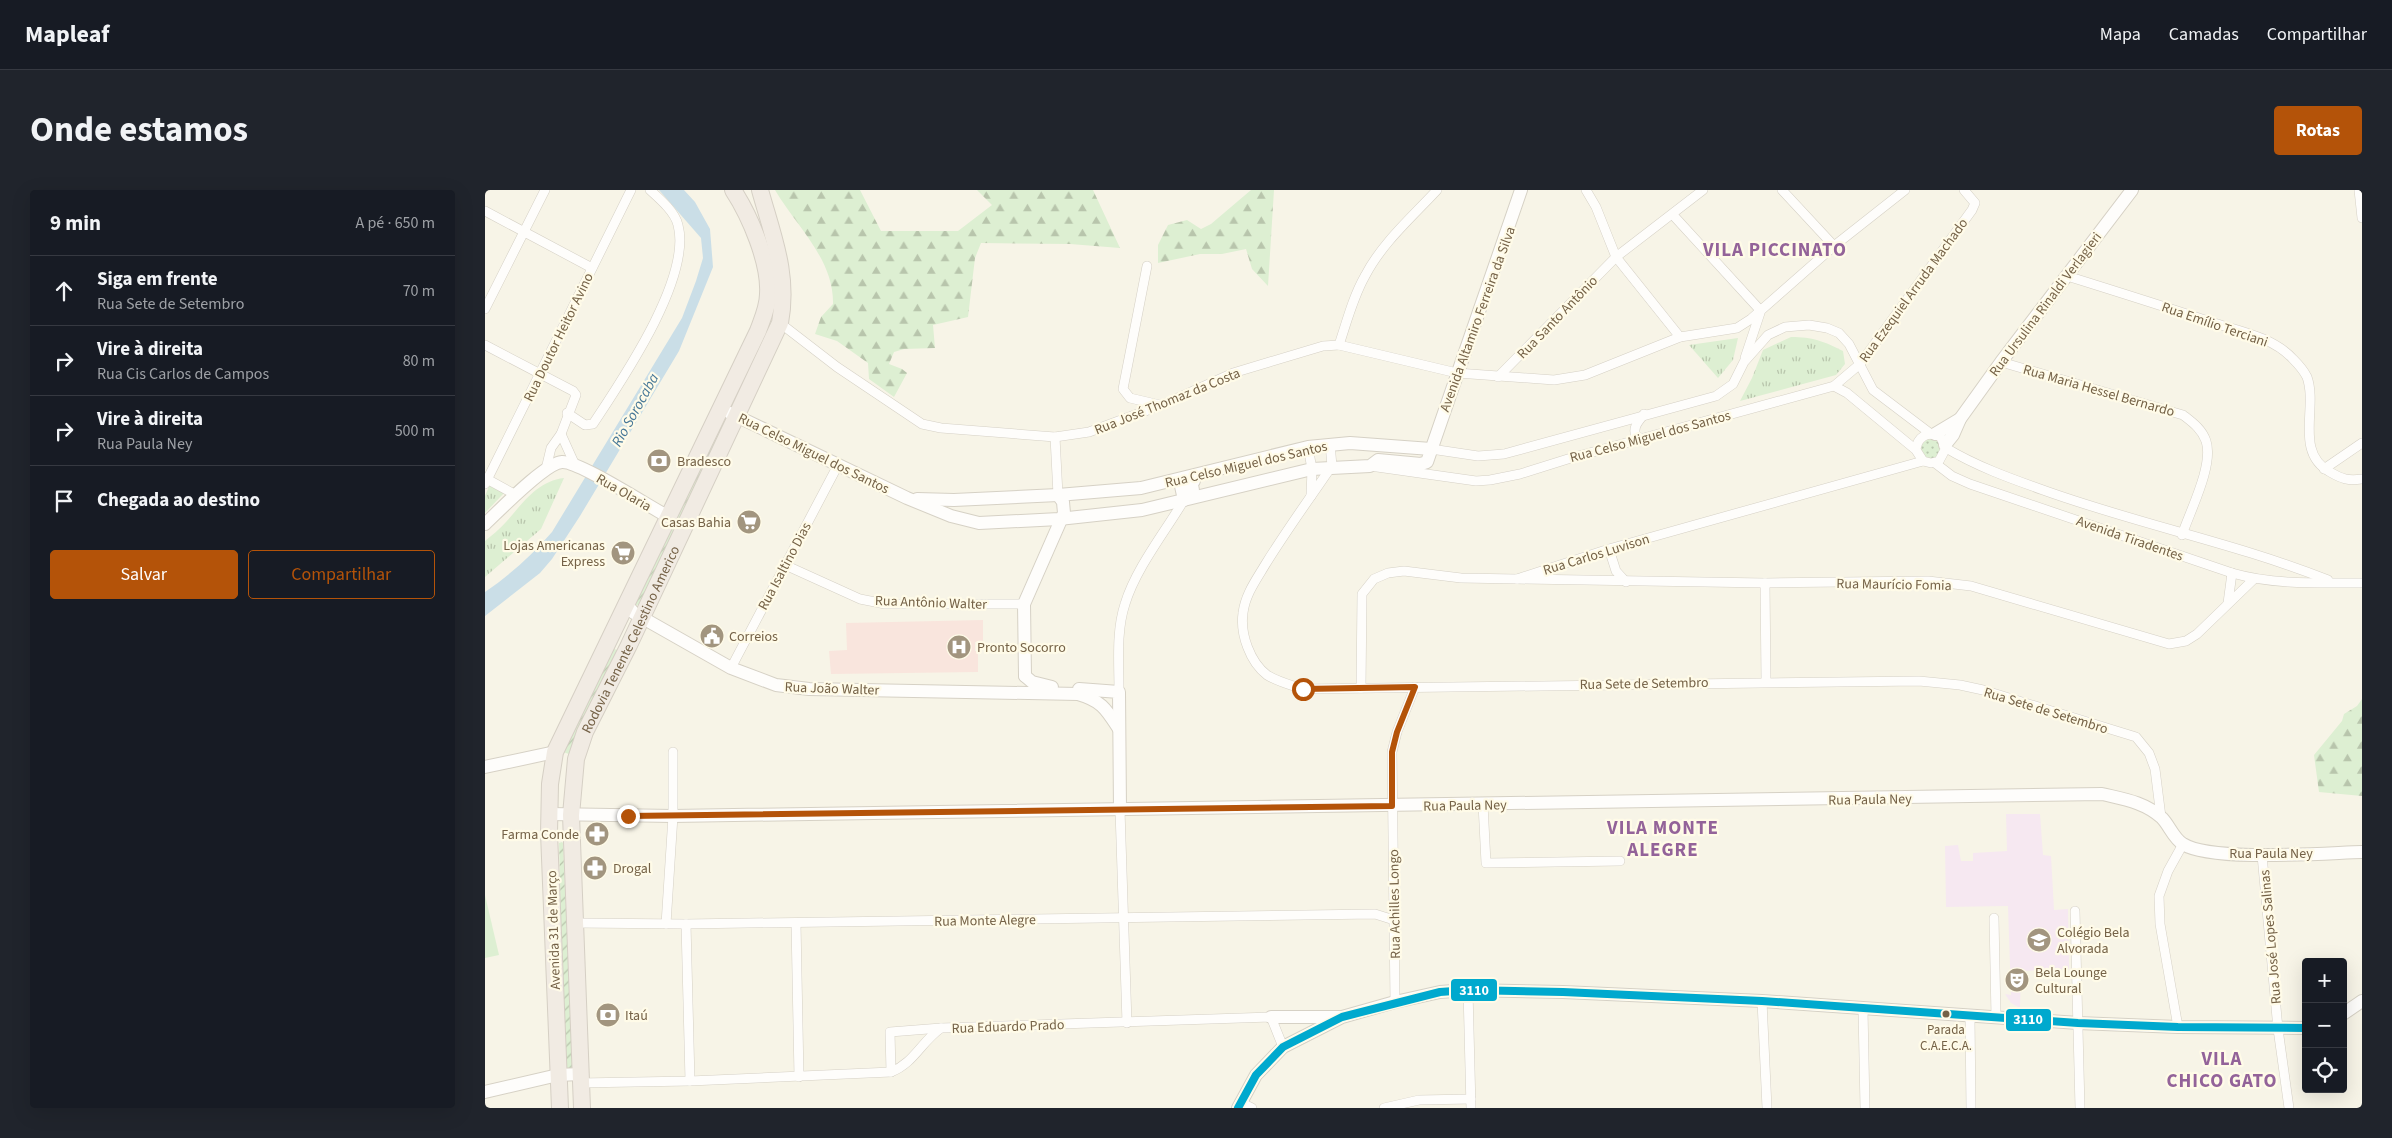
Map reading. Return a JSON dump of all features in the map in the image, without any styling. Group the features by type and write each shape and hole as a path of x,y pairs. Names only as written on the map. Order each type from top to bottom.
{"highway":[{"path":"721,408 758,331 769,296 768,281 762,255 749,221 733,190"},
{"path":"737,416 779,323 783,304 782,268 760,190"},
{"name":"Rodovia Tenente Celestino Americo","path":"555,752 627,605 667,516 721,408"},
{"name":"Rodovia Tenente Celestino Americo","path":"575,775 576,759 585,732 737,416"},
{"path":"555,752 562,757 575,775"},
{"name":"Avenida 31 de Março","path":"555,752 549,814 558,1075 561,1108"},
{"name":"Avenida 31 de Março","path":"575,775 571,815 582,1108"}],"main road":[{"name":"Avenida Altamiro Ferreira da Silva","path":"1431,449 1521,190"},
{"name":"Rua Ursulina Rinaldi Verlagieri","path":"1946,446 1960,419 2001,362 2132,190"},
{"name":"Rua Celso Miguel dos Santos","path":"721,408 907,498 951,516 979,523 1059,520 1142,510 1312,469 1332,466 1370,466"},
{"name":"Rua Ursulina Rinaldi Verlagieri","path":"1933,434 1960,419"},
{"name":"Rua Celso Miguel dos Santos","path":"907,498 954,500 1058,495 1141,488 1187,480 1259,459 1308,447 1330,444 1431,449"},
{"path":"1370,466 1378,460 1421,464 1427,462 1431,449"},
{"path":"485,524 546,469 562,462 578,466"},
{"name":"Rua Olaria","path":"578,466 667,516"},
{"path":"1184,500 1181,486 1187,480"},
{"path":"1009,691 1025,676 1024,604 1064,508 1063,502 1058,495"},
{"name":"Rua João Walter","path":"627,605 641,617 731,668 776,685 809,689 1009,691 1078,694 1093,699 1105,707 1119,729"},
{"path":"1025,676 1045,687 1119,692 1120,810"},
{"path":"485,767 555,752"},
{"name":"Rua Paula Ney","path":"549,814 673,816 2102,794 2137,801 2161,817 2183,844 2204,851 2262,855 2362,852"},
{"path":"1243,1106 1256,1075 1283,1047 1342,1017 1439,992 1468,990 1570,992 1762,1001 1970,1017 2177,1028 2302,1028"},
{"path":"2347,1011 2362,1001"},
{"path":"1271,1016 1342,1017"},
{"path":"485,1092 558,1075 580,1078"}],"street":[{"path":"485,309 545,190"},
{"name":"Rua Doutor Heitor Avino","path":"486,481 631,190"},
{"path":"567,413 585,425 593,424 627,373 658,313 676,268 681,242 678,223 664,202 650,190"},
{"path":"1586,190 1596,207 1616,257 1680,338"},
{"name":"Rua Santo Antônio","path":"1498,377 1616,257 1673,216 1703,190"},
{"path":"1782,190 1834,246"},
{"name":"Rua Ezequiel Arruda Machado","path":"1834,386 1859,364 1971,210 1975,203 1964,190"},
{"path":"2359,190 2362,218"},
{"path":"1432,191 1381,250 1365,275 1353,300 1339,345 1457,373 1554,380 1585,375 1680,338 1737,328 1902,191"},
{"path":"485,212 592,268"},
{"path":"1673,216 1760,310"},
{"path":"1147,266 1123,389 1130,398 1160,405"},
{"name":"Rua Emílio Terciani","path":"2067,276 2150,301 2267,341 2287,352 2307,377 2309,392 2309,442 2316,458 2325,469"},
{"path":"1744,362 1760,310"},
{"name":"Rua José Thomaz da Costa","path":"779,323 837,367 922,424 941,428 1055,437 1089,432 1160,405 1233,373 1323,346 1339,345"},
{"name":"Rua Celso Miguel dos Santos","path":"1431,449 1479,456 1504,454 1644,414 1716,396 1733,384 1744,362 1769,335 1785,327 1809,325 1827,328 1839,333 1849,344 1859,364"},
{"path":"485,346 540,373 573,391 576,395 576,400 567,413 561,434 551,448 546,469"},
{"name":"Rua Maria Hessel Bernardo","path":"2001,362 2183,415 2198,427 2206,442 2207,465 2182,534"},
{"path":"1859,364 1873,390 1933,434"},
{"path":"1834,386 1847,393 1916,450 1923,461 1935,463 1943,457 1946,446 1940,436 1926,434 1918,441 1916,450"},
{"name":"Rua Celso Miguel dos Santos","path":"1370,466 1476,481 1490,480 1521,474 1571,458 1834,386"},
{"path":"1643,439 1635,436 1634,431 1644,414"},
{"path":"561,434 578,466"},
{"path":"1055,437 1058,495"},
{"path":"2362,443 2325,469 2344,480 2362,479"},
{"path":"1330,444 1332,466"},
{"name":"Avenida Tiradentes","path":"1946,446 2004,476 2087,506 2286,563 2333,582"},
{"path":"1308,447 1312,469 1311,496"},
{"name":"Rua Carlos Luvison","path":"1361,688 1363,594 1374,579 1387,573 1404,571 1461,578 1517,579 1609,548 1923,461"},
{"name":"Avenida Tiradentes","path":"1935,463 1952,476 1970,484 2232,573 2254,579 2282,582 2362,583"},
{"name":"Rua Isaltino Dias","path":"731,668 838,465"},
{"name":"Rua Sete de Setembro","path":"1332,466 1281,540 1249,593 1243,613 1243,633 1252,658 1265,674 1278,681 1303,689 1919,681 1960,685 2136,737 2149,752 2155,768 2161,817"},
{"path":"486,481 516,495"},
{"path":"1119,692 1120,628 1125,604 1133,583 1184,500"},
{"path":"1609,548 1616,571 1627,582"},
{"path":"2282,582 2287,574 2286,563"},
{"name":"Rua Antônio Walter","path":"785,565 860,599 885,604 1024,604"},
{"path":"2228,603 2232,573"},
{"name":"Rua Maurício Fomia","path":"1517,579 1765,583 1928,581 1971,586 2169,644 2186,641 2197,634 2254,579"},
{"path":"1765,583 1766,682"},
{"name":"Rua Achilles Longo","path":"1395,1002 1392,752 1397,732 1415,687"},
{"path":"666,924 673,816 673,752"},
{"path":"1483,804 1486,863 1619,861"},
{"path":"1120,810 1127,1023"},
{"path":"2177,1028 2160,924 2159,896 2168,871 2183,844"},
{"name":"Rua José Lopes Salinas","path":"2262,855 2278,1029 2289,1108"},
{"path":"2075,911 2080,1108"},
{"name":"Rua Monte Alegre","path":"575,923 796,923 1375,914 1394,920"},
{"path":"1994,918 1996,1017"},
{"path":"796,923 799,1077"},
{"path":"686,924 690,1081"},
{"path":"1384,1108 1419,1100 1471,1103 1468,990"},
{"path":"1762,1001 1767,1108"},
{"path":"1863,1009 1865,1108"},
{"path":"1271,1016 1283,1047"},
{"name":"Rua Eduardo Prado","path":"580,1078 690,1081 891,1072 905,1067 930,1036 941,1028 1127,1023 1271,1016"},
{"path":"1970,1017 1971,1108"},
{"path":"891,1072 890,1032 941,1028"}],"shaded area":[{"path":"983,620 983,642 975,642 975,651 978,651 978,672 831,674 829,651 847,650 846,623"},
{"name":"Colégio Bela Alvorada","path":"2006,814 2040,814 2043,855 2051,856 2054,910 2068,909 2069,969 2021,971 2020,1008 2011,1003 2005,994 2011,995 2008,906 1946,907 1945,846 1958,845 1961,861 1973,861 1973,853 2007,851"}],"green space":[{"path":"775,190 860,190 881,231 958,231 992,205 977,190 1093,190 1120,248 1070,244 981,243 975,258 968,317 933,325 935,348 904,349 894,352 889,364 907,373 894,397 869,379 868,363 837,341 815,334 821,317 833,304 832,288 821,258"},
{"path":"1251,190 1274,190 1268,286 1252,269 1246,249 1222,254 1200,254 1158,263 1158,245 1168,225 1187,220 1201,229 1211,224"},
{"path":"1791,337 1818,340 1843,351 1845,364 1836,375 1740,401 1763,350"},
{"path":"1738,338 1733,360 1718,378 1689,345"},
{"path":"723,422 726,422 644,600 636,606 635,602"},
{"path":"1927,439 1935,439 1941,445 1941,453 1935,459 1927,459 1921,453 1921,445"},
{"path":"564,478 541,529 485,577 485,541 538,488 554,480"},
{"path":"490,484 504,493 485,513 485,496"},
{"path":"613,649 618,650 572,755 560,751"},
{"path":"2362,699 2362,796 2319,792 2314,755 2342,721 2344,714 2357,706"},
{"path":"562,842 573,1072 565,1071 559,843"},
{"path":"485,895 499,955 485,958"}],"water":[{"name":"Rio Sorocaba","path":"659,190 684,190 695,202 710,229 713,267 679,351 552,559 540,573 485,616 485,592 537,549 552,532 682,318 703,258 701,238"}],"transit line":[{"name":"3110","path":"1238,1108 1256,1075 1283,1047 1342,1017 1440,992 1468,990 1563,992 1762,1001 2078,1023 2178,1027 2302,1028"}],"place":[{"name":"Bradesco","path":"659,461"},
{"name":"Casas Bahia","path":"749,522"},
{"name":"Lojas Americanas Express","path":"623,553"},
{"name":"Correios","path":"712,636"},
{"name":"Pronto Socorro","path":"959,647"},
{"name":"Farma Conde","path":"597,834"},
{"name":"Drogal","path":"595,868"},
{"name":"Colégio Bela Alvorada","path":"2039,940"},
{"name":"Bela Lounge Cultural","path":"2017,980"},
{"name":"Parada C.A.E.C.A.","path":"1946,1014"},
{"name":"Itaú","path":"608,1015"}],"district":[{"name":"VILA PICCINATO","path":"1775,249"},
{"name":"VILA MONTE ALEGRE","path":"1663,838"},
{"name":"VILA CHICO GATO","path":"2222,1069"}],"route":[{"path":"628,816 1392,806 1392,752 1397,732 1415,687 1303,689"}]}
